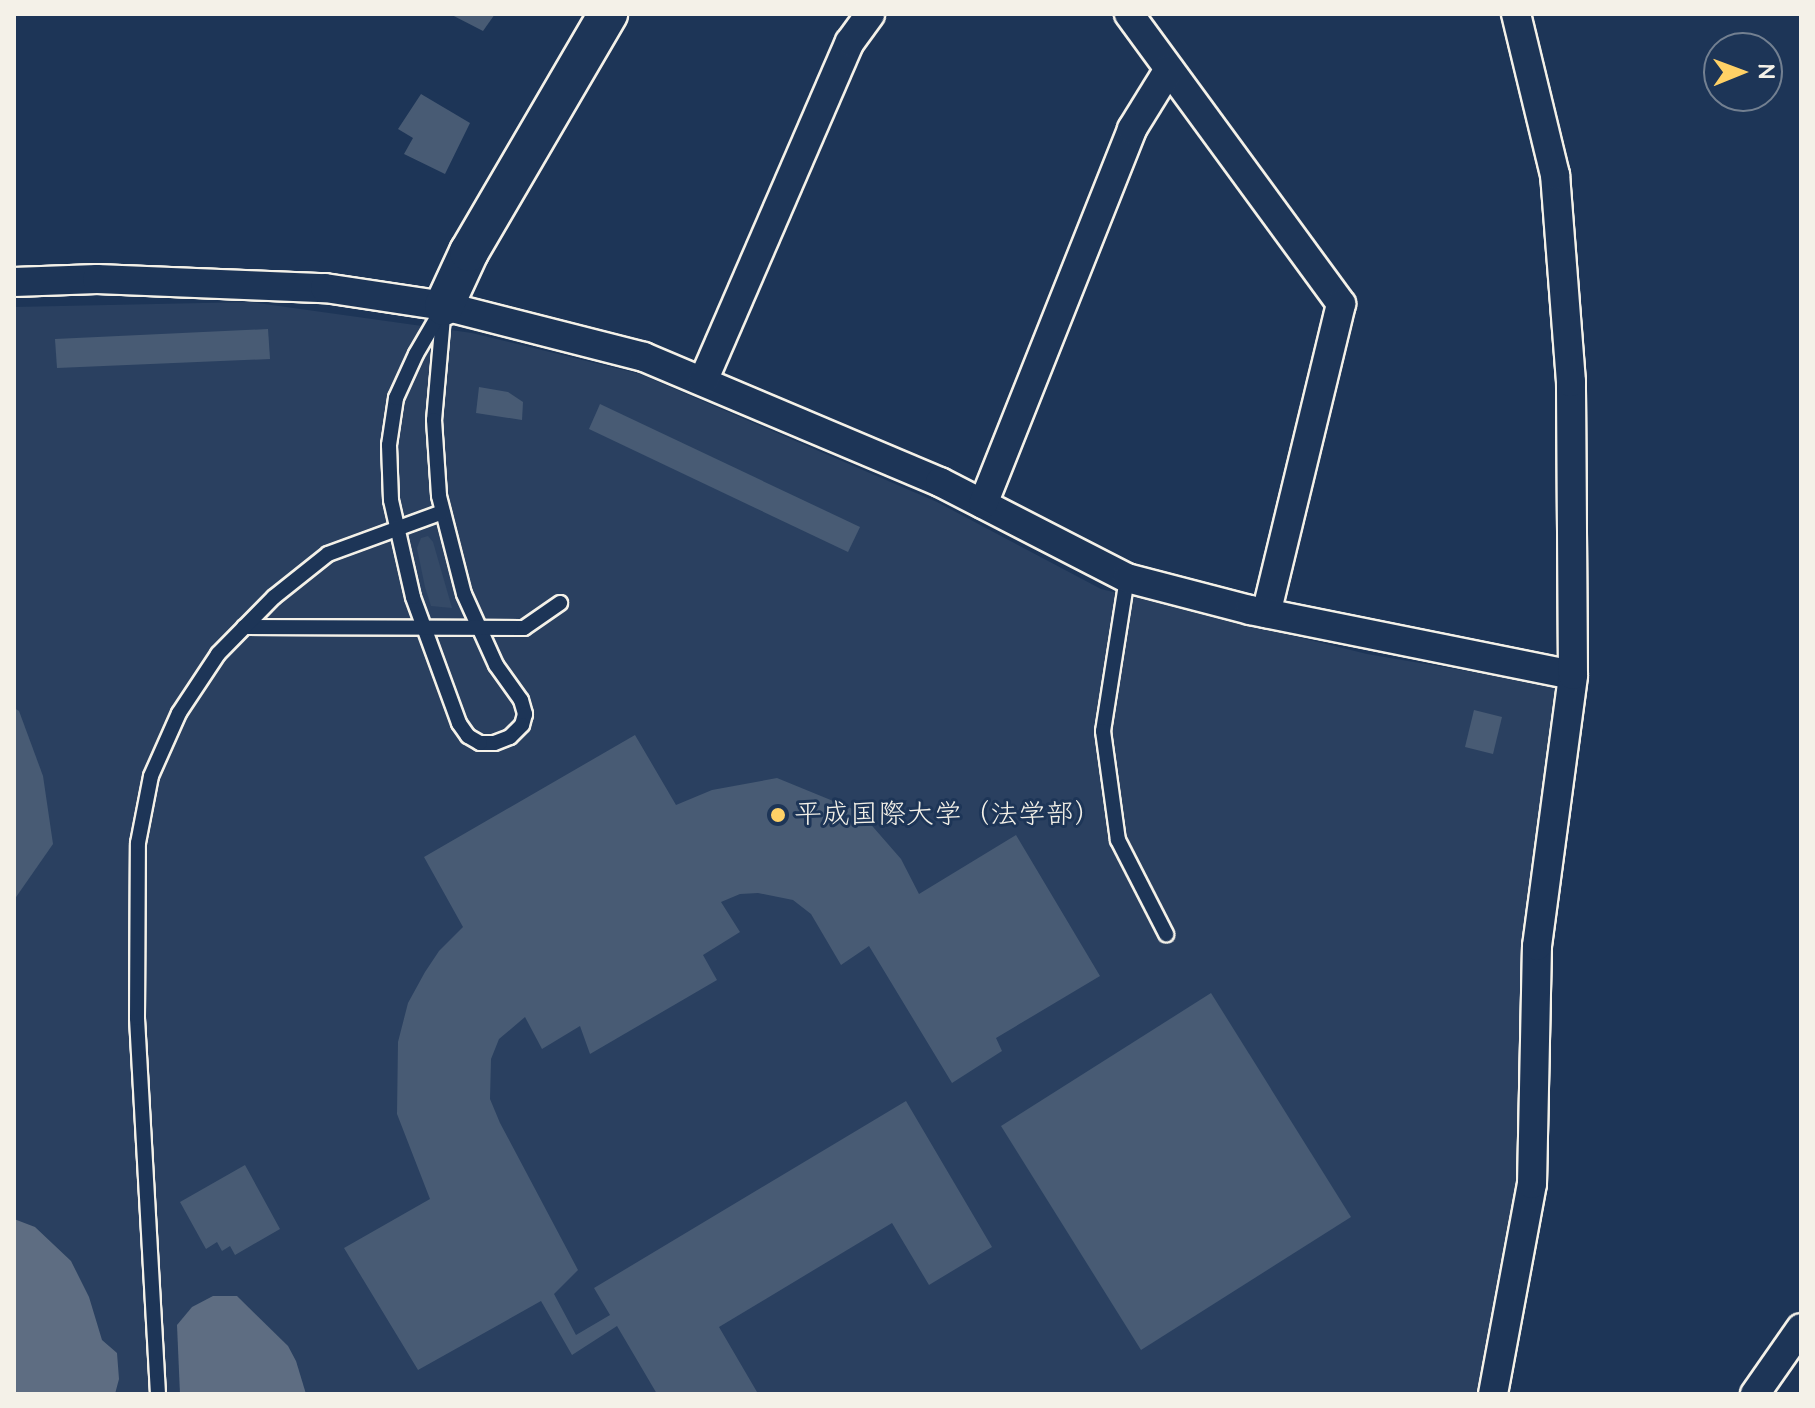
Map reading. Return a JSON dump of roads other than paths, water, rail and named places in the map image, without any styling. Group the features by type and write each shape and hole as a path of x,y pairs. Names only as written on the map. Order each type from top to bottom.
{"street":[{"path":"444,306 469,252 608,14"},
{"path":"703,381 850,42 870,14"},
{"path":"1129,14 1341,304 1266,613"},
{"path":"1493,1394 1532,1184 1537,946 1573,675 1571,382 1555,175 1516,14"},
{"path":"983,504 1132,129 1169,69"},
{"path":"14,282 97,279 325,288 444,306 644,357 940,482 1127,578 1266,613 1573,675"},
{"path":"1755,1394 1801,1328"}],"lane":[{"path":"444,306 434,420 443,512 454,563 478,628 496,665 521,700 525,714 522,725 510,737 494,743 480,743 468,736 459,723 423,628 396,529 389,445 396,398 444,306"},
{"path":"158,1394 137,1018 138,843 151,776 179,713 218,654 244,627 328,554 443,512"},
{"path":"1127,578 1103,731 1118,840 1166,934"},
{"path":"244,627 524,628 560,603"}],"place":[{"name":"平成国際大学（法学部）","path":"778,815"}]}
